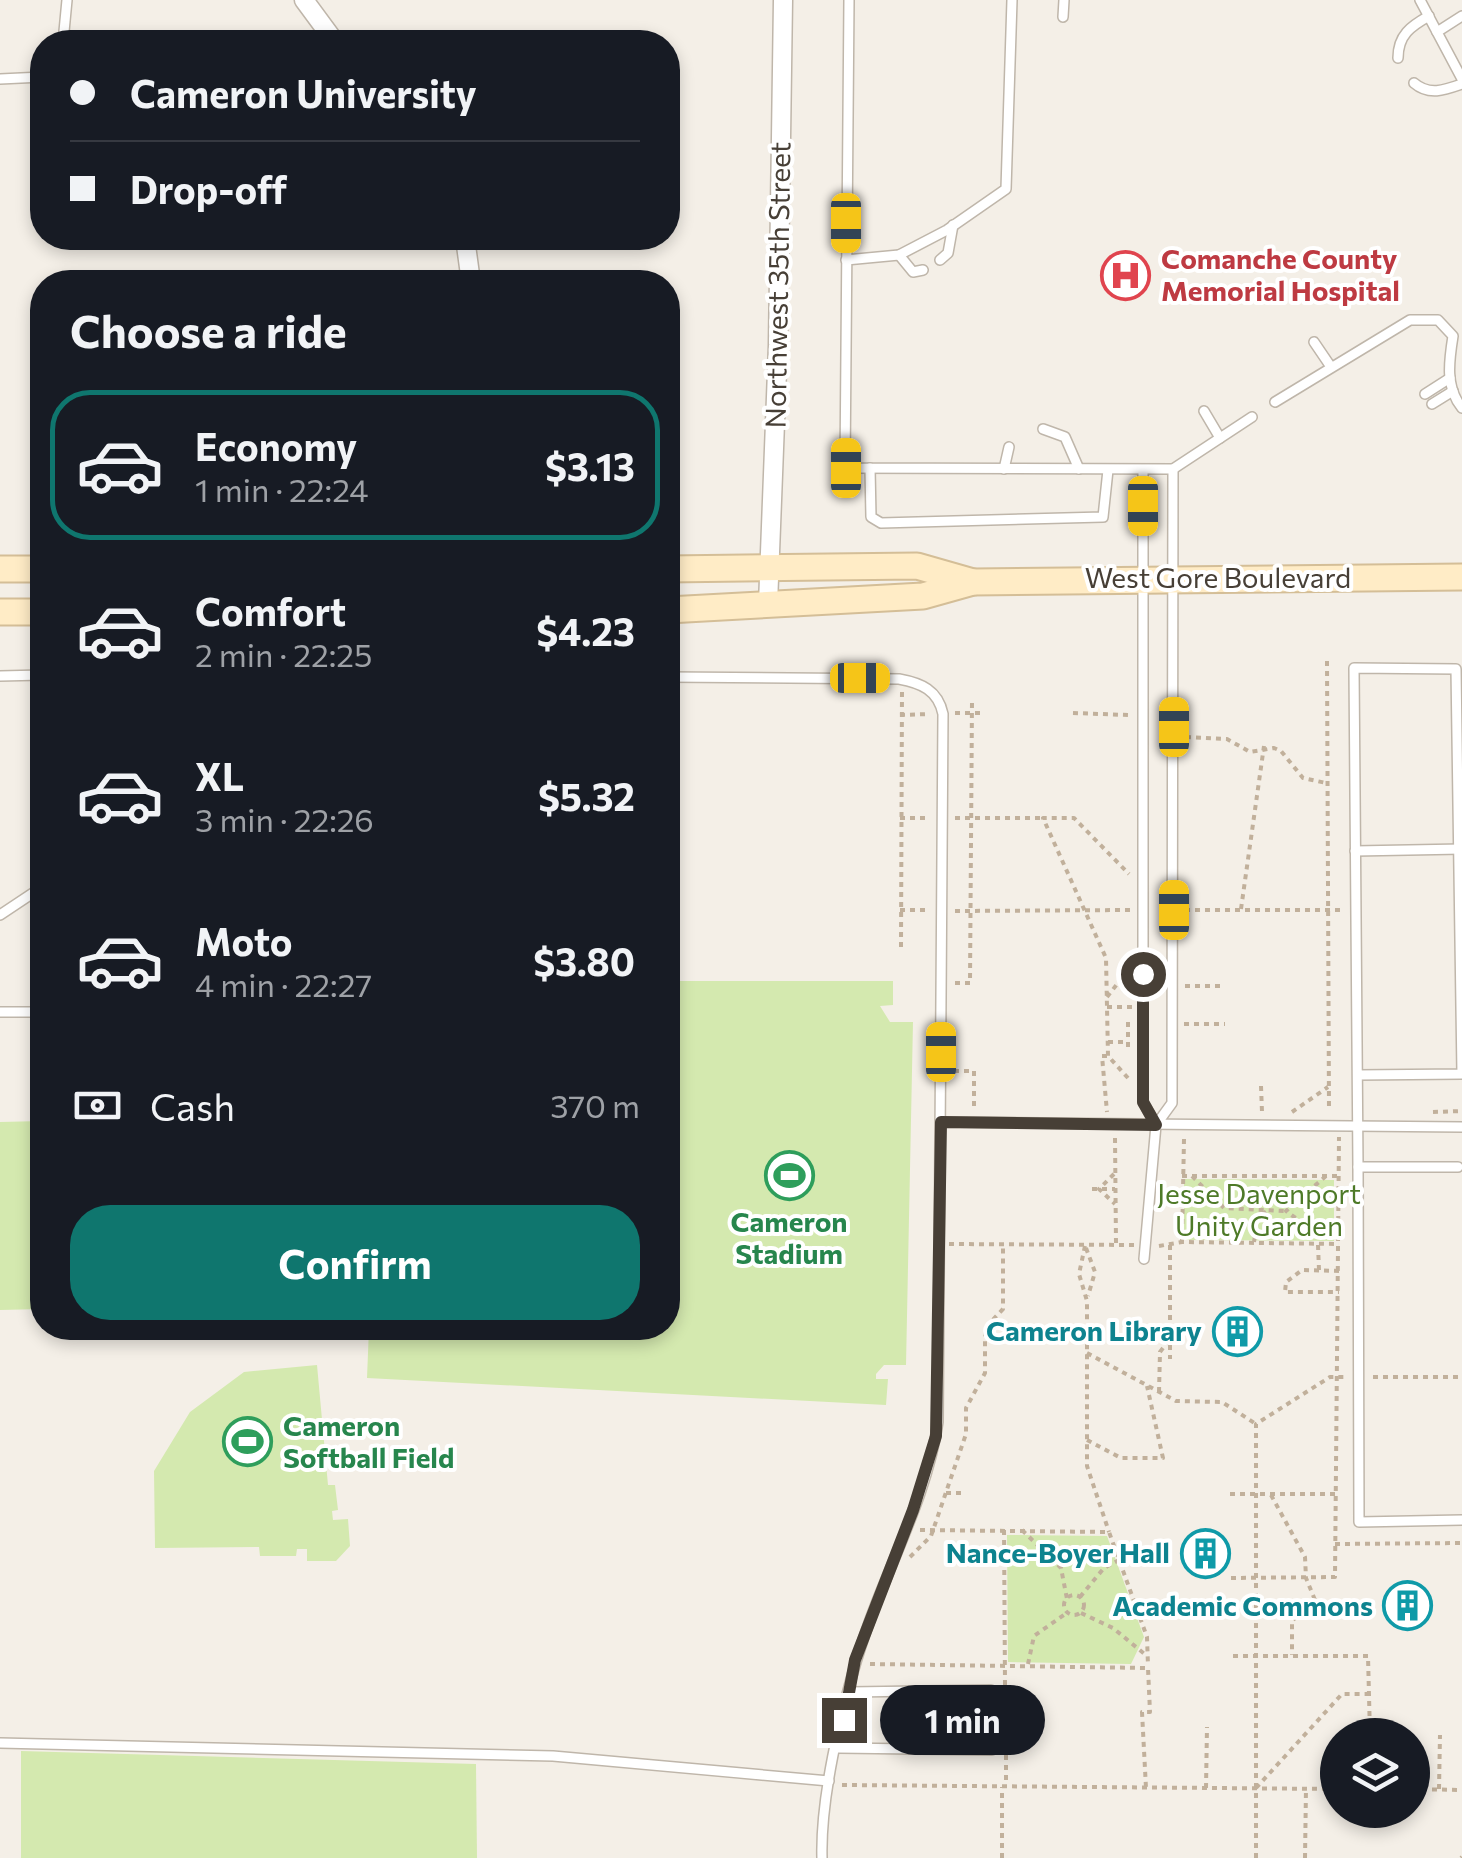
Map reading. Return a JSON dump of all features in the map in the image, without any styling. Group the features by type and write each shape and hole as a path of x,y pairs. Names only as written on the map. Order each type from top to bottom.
{"main road":[{"name":"West Gore Boulevard","path":"680,569 917,566 973,582"},
{"path":"0,569 30,569"},
{"name":"West Gore Boulevard","path":"680,609 923,596 973,582 1462,577"},
{"path":"0,612 30,612"}],"street":[{"path":"304,0 327,30"},
{"name":"Northwest 35th Street","path":"768,604 783,0"}],"lane":[{"path":"64,30 67,0"},
{"path":"848,0 846,468 1173,469 1252,417"},
{"path":"846,260 899,255 1006,189 1012,0"},
{"path":"1063,18 1064,0"},
{"path":"1414,84 1423,90 1441,91 1462,81 1420,0"},
{"path":"1398,58 1398,44 1410,27 1429,16"},
{"path":"1437,32 1462,16"},
{"path":"0,79 30,78"},
{"path":"940,260 948,253 953,225"},
{"path":"899,255 913,272 923,270"},
{"path":"1275,402 1410,320 1438,320 1453,336 1450,378 1462,408"},
{"path":"1314,342 1331,367"},
{"path":"1425,394 1450,378"},
{"path":"1432,404 1454,391"},
{"path":"1204,411 1220,438"},
{"path":"1043,429 1065,437 1079,470"},
{"path":"1004,469 1009,448"},
{"path":"870,468 871,517 881,523 1103,517 1108,470"},
{"path":"1144,1259 1156,1125 1172,1104 1173,469"},
{"path":"1143,470 1143,1102 1156,1125"},
{"path":"1358,1075 1462,1074 1456,669 1354,668 1359,1522 1462,1520"},
{"path":"0,676 30,676"},
{"path":"680,678 898,679 919,683 934,693 944,714 938,1422 906,1530 855,1660 830,1781 822,1858"},
{"path":"1356,851 1460,848"},
{"path":"0,916 30,895"},
{"path":"0,1012 30,1012"},
{"path":"941,1122 1462,1126"},
{"path":"1358,1167 1458,1167"},
{"path":"838,1748 992,1750 991,1690 850,1692"},
{"path":"0,1744 552,1756 830,1781"}],"path":[{"path":"1327,661 1330,1112"},
{"path":"900,947 902,690"},
{"path":"954,1001 954,983 970,982 972,702"},
{"path":"1073,713 1130,715"},
{"path":"1186,736 1226,739 1250,752 1264,746 1282,751 1303,778 1328,783"},
{"path":"1240,910 1264,746"},
{"path":"900,818 1074,818 1129,874"},
{"path":"1043,818 1106,958 1108,1056 1131,1080"},
{"path":"900,910 1143,910"},
{"path":"1174,910 1328,910"},
{"path":"1269,919 1270,910"},
{"path":"1108,997 1128,970"},
{"path":"1185,986 1225,986"},
{"path":"1184,1024 1225,1024"},
{"path":"954,1054 954,1072 974,1071 974,1111"},
{"path":"1107,1112 1102,1056 1108,1056"},
{"path":"1262,1086 1262,1112"},
{"path":"1292,1112 1328,1087"},
{"path":"940,1244 1116,1244 1114,1133"},
{"path":"1184,1136 1182,1242 1339,1244"},
{"path":"1230,1578 1335,1578 1339,1137"},
{"path":"1095,1189 1114,1174"},
{"path":"1182,1176 1340,1176"},
{"path":"1192,1176 1224,1208 1286,1211 1320,1233 1339,1234"},
{"path":"1286,1211 1326,1176"},
{"path":"1095,1189 1115,1189"},
{"path":"1095,1189 1115,1204"},
{"path":"1254,1242 1258,1218 1270,1209"},
{"path":"908,1559 934,1530 966,1434 966,1408 985,1373 984,1328 1003,1309 1003,1244"},
{"path":"1170,1244 1170,1360"},
{"path":"1318,1244 1318,1270"},
{"path":"1086,1246 1079,1274 1087,1301"},
{"path":"1086,1246 1095,1272 1087,1301 1088,1466 1146,1637 1150,1712 1142,1712 1146,1788"},
{"path":"1339,1292 1286,1292 1286,1282 1302,1270 1340,1271"},
{"path":"1159,1392 1160,1352 1170,1339"},
{"path":"1087,1354 1176,1401 1222,1402 1256,1424"},
{"path":"1256,1424 1336,1377 1462,1377"},
{"path":"1087,1440 1122,1458 1163,1458 1147,1386"},
{"path":"1256,1424 1256,1858"},
{"path":"946,1493 961,1493"},
{"path":"1230,1494 1335,1494"},
{"path":"1271,1495 1305,1557 1306,1578 1315,1600 1292,1621 1292,1655"},
{"path":"906,1530 1109,1532"},
{"path":"1004,1530 1005,1710 1042,1710"},
{"path":"1022,1530 1061,1568 1068,1612"},
{"path":"1334,1544 1462,1544"},
{"path":"1067,1599 1080,1597 1104,1568 1119,1560"},
{"path":"1080,1597 1084,1604 1081,1613"},
{"path":"1028,1664 1034,1636 1068,1612 1081,1613 1113,1628 1148,1657"},
{"path":"876,1647 869,1665 1148,1668"},
{"path":"1233,1656 1368,1656 1370,1718"},
{"path":"1256,1788 1342,1694 1369,1694"},
{"path":"1206,1788 1207,1727"},
{"path":"1440,1735 1440,1789"},
{"path":"1002,1858 1006,1748"},
{"path":"842,1785 1320,1788"},
{"path":"1305,1858 1306,1788"},
{"path":"1430,1789 1462,1790"}],"green space":[{"name":"Cameron Stadium","path":"680,981 893,981 893,1005 880,1006 890,1022 913,1022 906,1365 884,1365 876,1374 876,1379 888,1379 886,1405 367,1378 369,1340 680,1340"},
{"path":"30,1121 30,1309 0,1310 0,1122"},
{"name":"Jesse Davenport Unity Garden","path":"1184,1179 1334,1180 1334,1241 1184,1240"},
{"name":"Cameron Softball Field","path":"317,1365 328,1485 335,1485 338,1510 332,1511 333,1520 348,1519 350,1546 336,1561 307,1561 307,1549 297,1549 296,1556 260,1556 259,1547 155,1548 154,1471 190,1412 244,1372"},
{"path":"1007,1535 1107,1536 1144,1637 1131,1664 1008,1662"},
{"path":"21,1751 476,1764 477,1858 21,1858"}],"place":[{"name":"Comanche County Memorial Hospital","path":"1126,275"},
{"name":"Cameron Stadium","path":"789,1175"},
{"name":"Cameron Library","path":"1237,1331"},
{"name":"Cameron Softball Field","path":"248,1442"},
{"name":"Nance-Boyer Hall","path":"1205,1553"},
{"name":"Academic Commons","path":"1408,1606"}],"route":[{"path":"844,1720 855,1660 913,1510 936,1436 941,1122 1156,1125 1143,1102 1143,974"}]}
